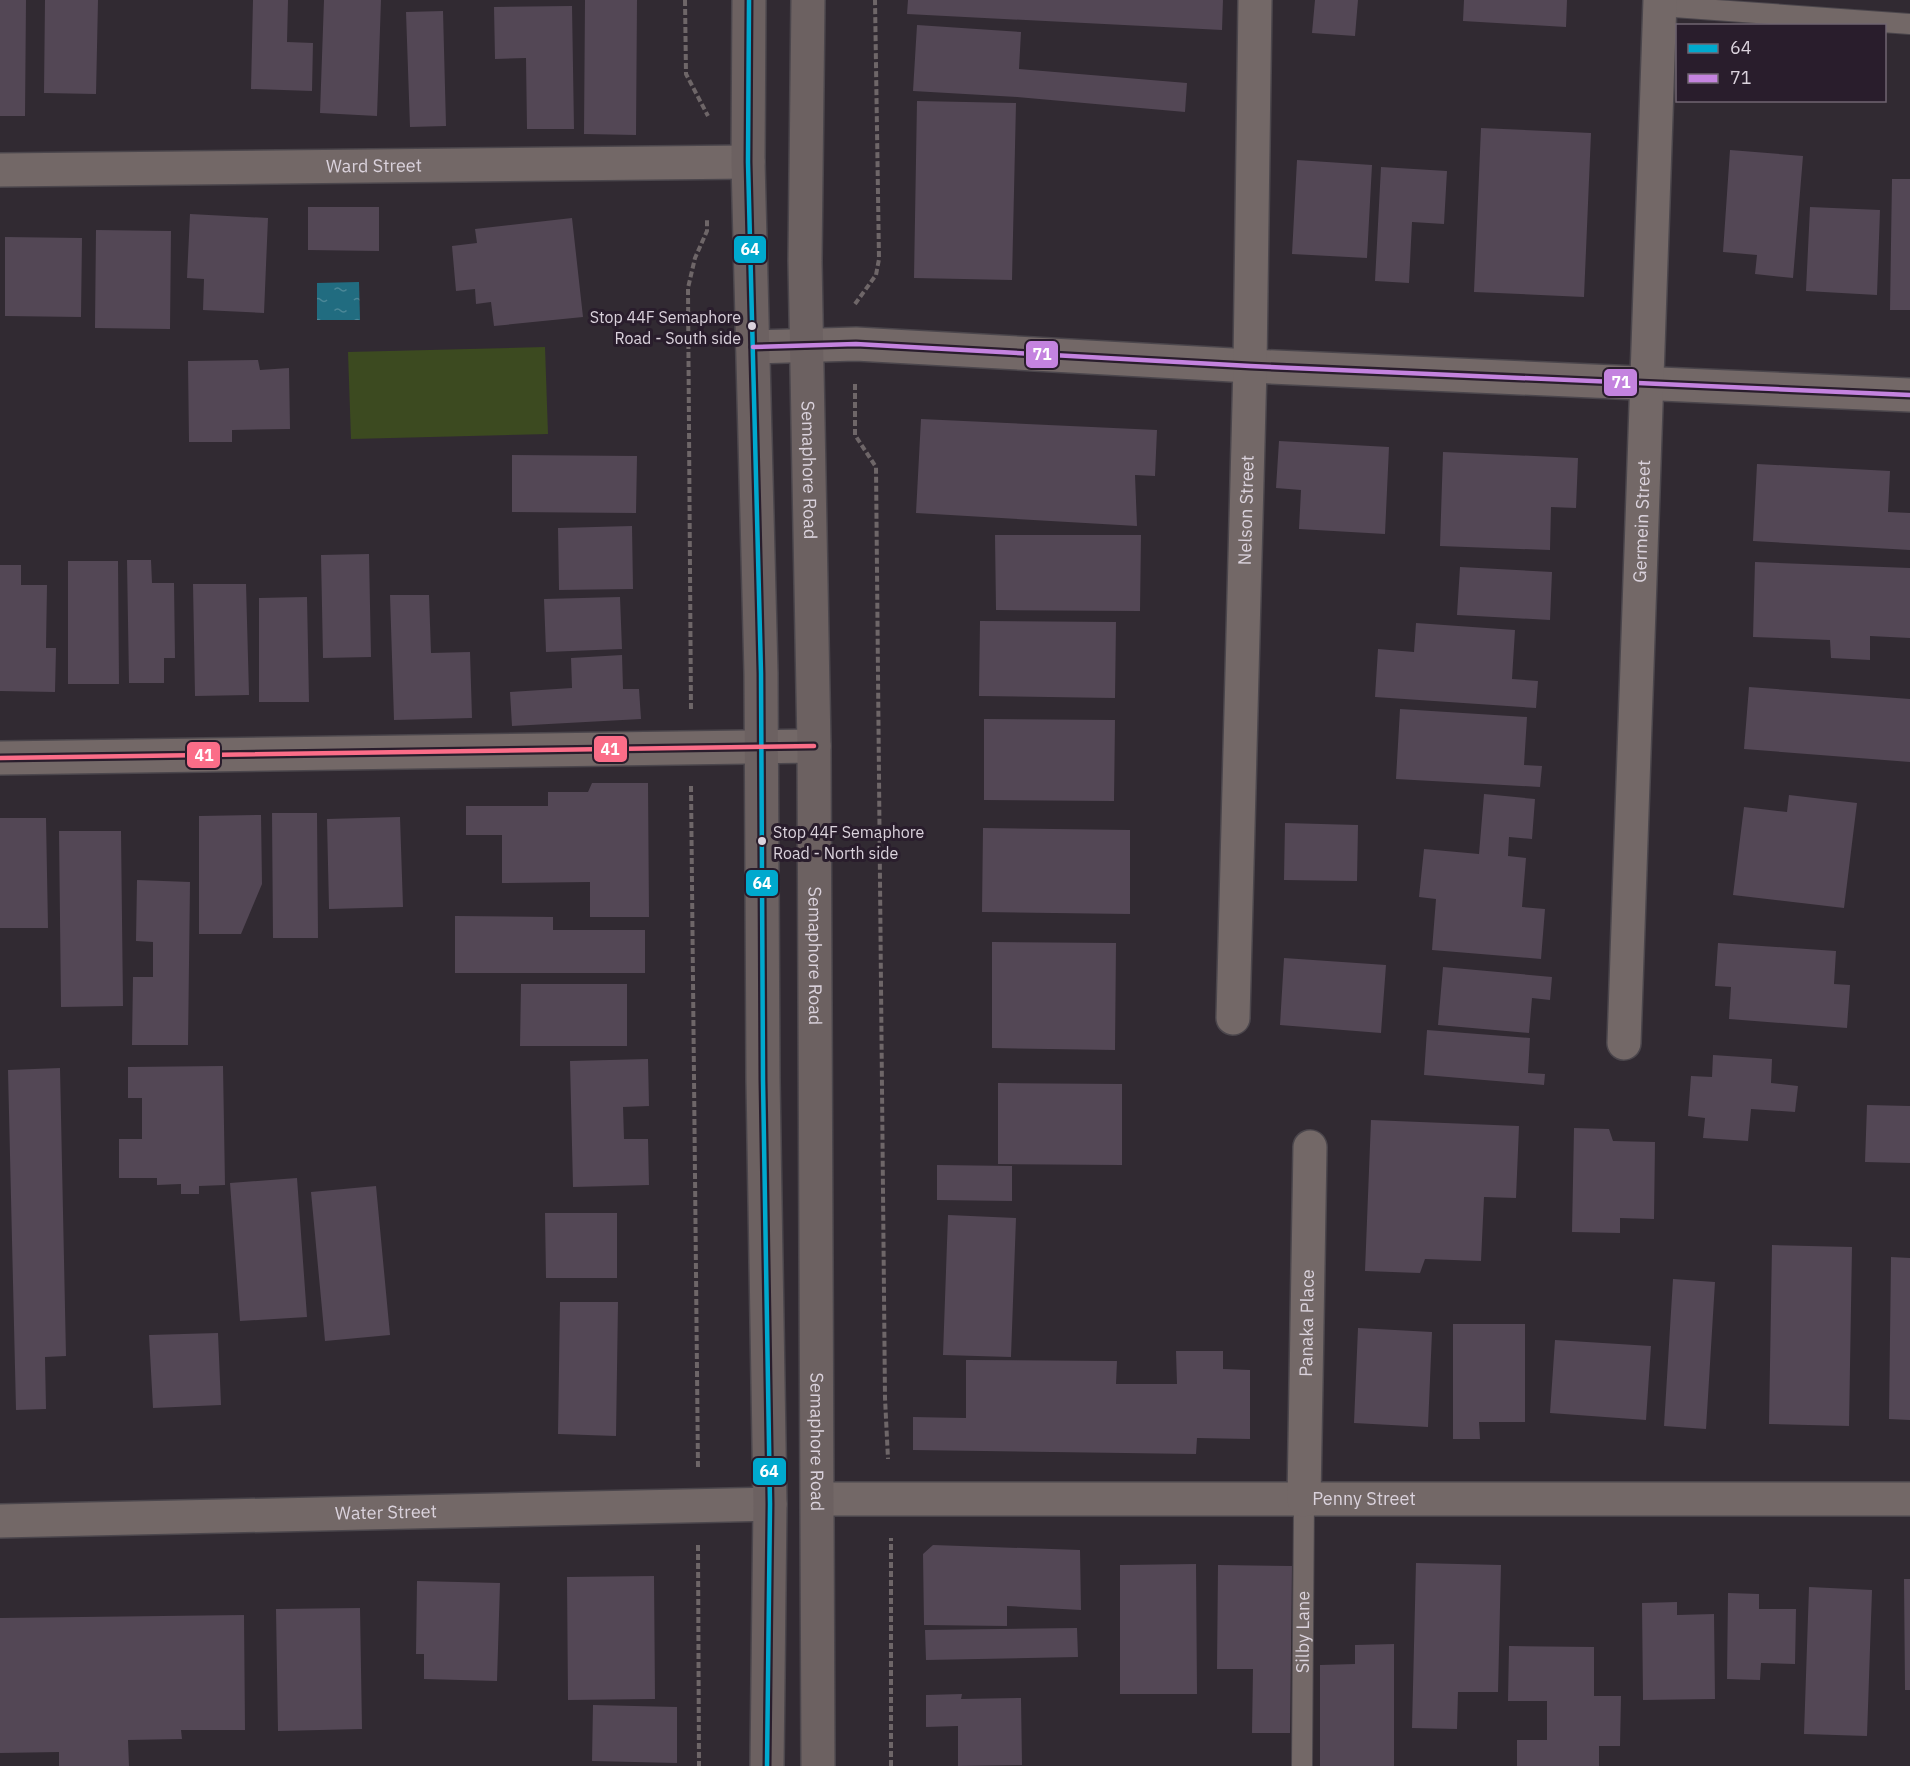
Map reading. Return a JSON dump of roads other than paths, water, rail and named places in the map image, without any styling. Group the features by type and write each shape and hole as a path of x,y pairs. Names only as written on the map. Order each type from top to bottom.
{"main road":[{"path":"749,0 748,162 762,748 763,1080 770,1504 767,1766"},
{"name":"Semaphore Road","path":"808,0 806,347 814,747 818,1766"},
{"path":"763,1080 815,1079"},
{"path":"770,1504 818,1499"}],"street":[{"name":"Nelson Street","path":"1233,1018 1250,366 1255,0"},
{"name":"Germein Street","path":"1624,1042 1660,3"},
{"name":"Ward Street","path":"0,170 748,162"},
{"path":"753,347 856,344 1250,366 1910,395"},
{"path":"0,758 814,747"},
{"name":"Panaka Place","path":"1304,1500 1310,1147"},
{"name":"Penny Street","path":"818,1499 1910,1499"},
{"name":"Water Street","path":"0,1521 770,1504"}],"lane":[{"path":"1660,3 1910,24"},
{"name":"Silby Lane","path":"1302,1766 1304,1500"}],"water":[{"path":"359,282 360,320 317,320 317,283"}],"place":[{"name":"Stop 44F Semaphore Road - South side","path":"752,326"},
{"name":"Stop 44F Semaphore Road - North side","path":"762,841"}]}
